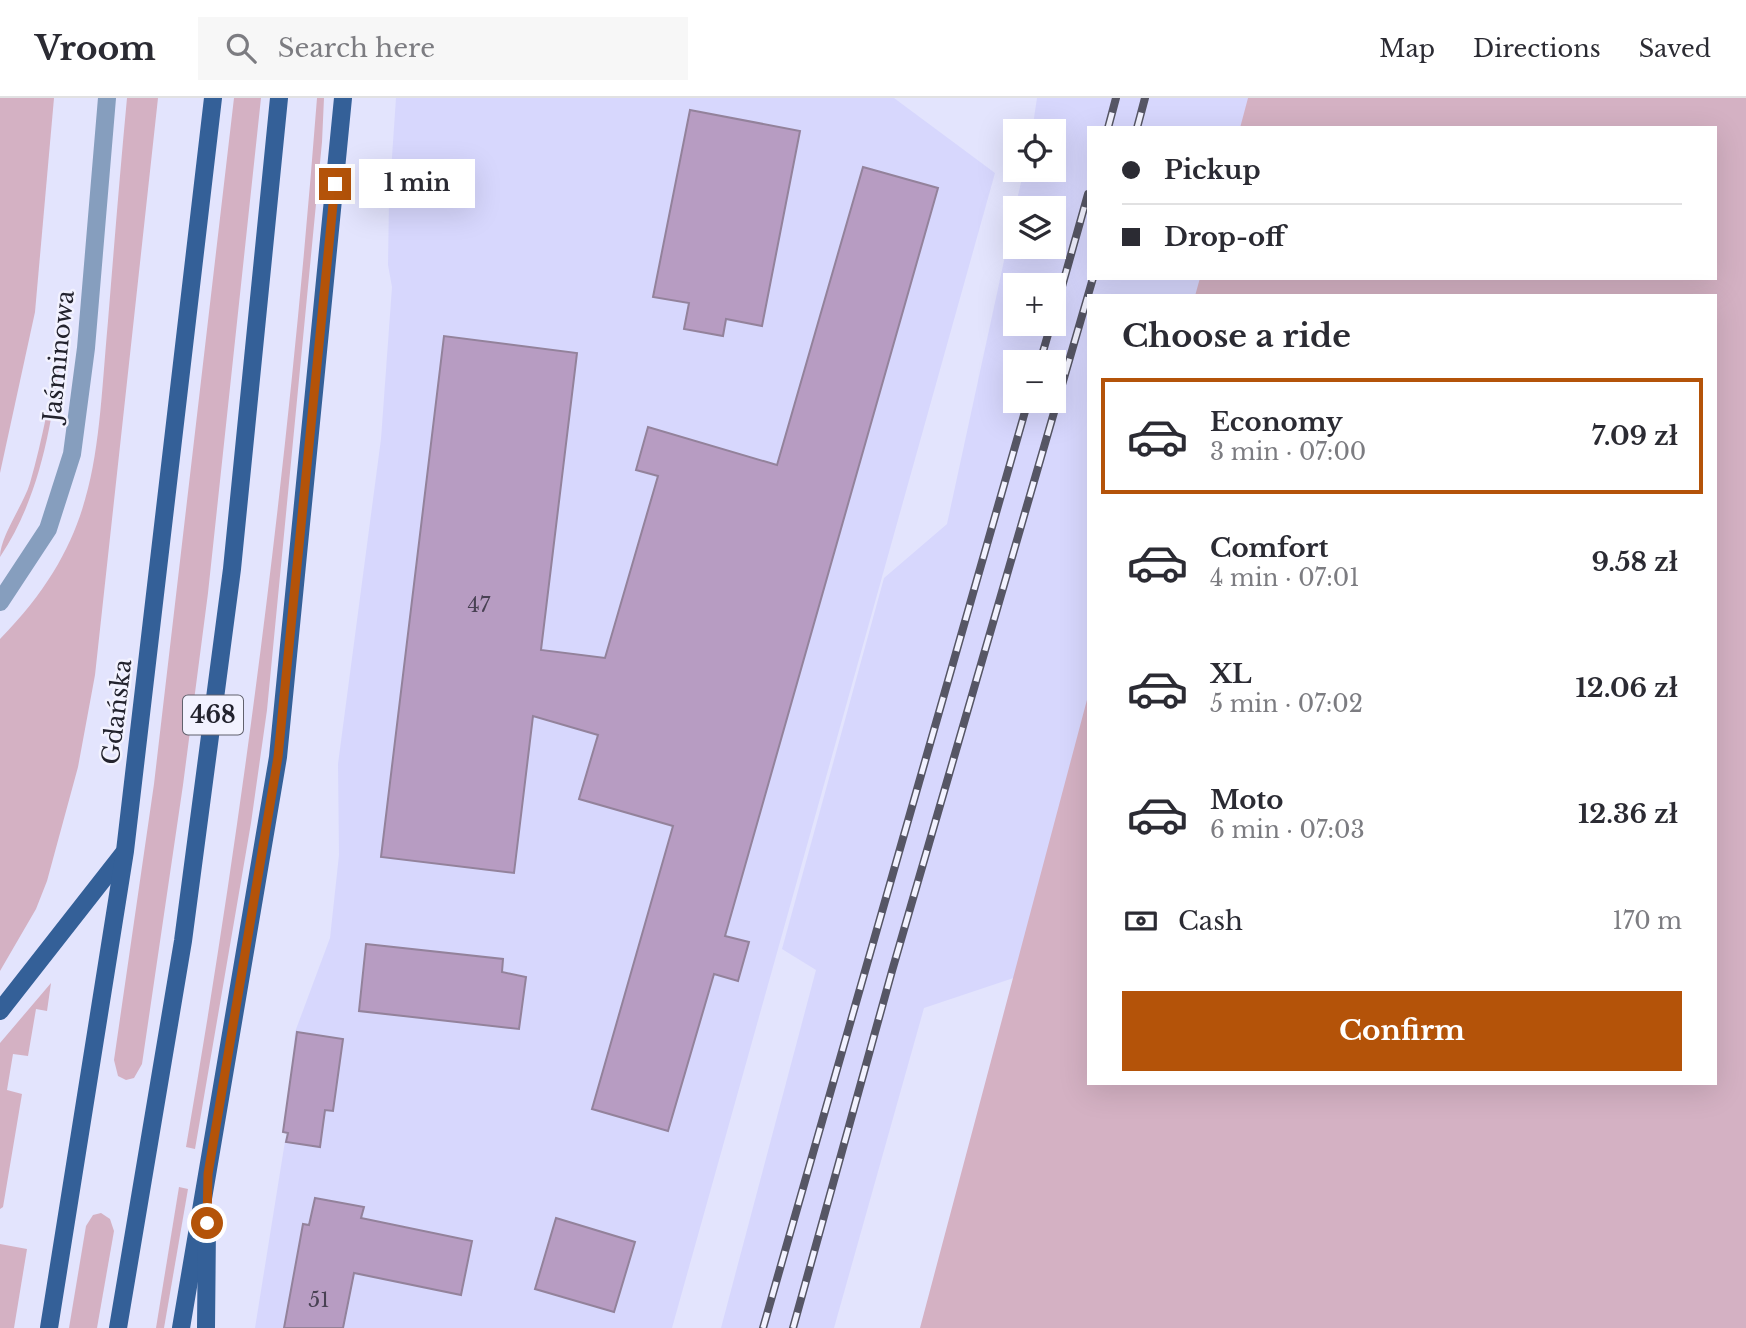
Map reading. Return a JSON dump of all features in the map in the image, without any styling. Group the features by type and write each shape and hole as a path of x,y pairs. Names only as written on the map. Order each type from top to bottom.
{"main road":[{"name":"Gdańska","path":"49,1328 125,851 213,98"},
{"name":"468","path":"118,1328 183,941 232,569 279,98"},
{"path":"181,1328 278,757 343,98"},
{"path":"0,1011 125,851"},
{"path":"206,1328 208,1174"}],"street":[{"name":"Jaśminowa","path":"0,602 33,556 48,529 72,454 86,348 107,98"}],"shaded area":[{"path":"0,98 54,98 35,312 0,473"},
{"path":"127,98 158,98 95,675 78,767 47,881 36,909 0,971 0,639 33,601 58,565 75,528 87,491 100,412"},
{"path":"234,98 261,98 208,593 142,1064 134,1078 126,1080 118,1076 114,1060 154,784"},
{"path":"317,98 324,98 322,142 267,710 251,823 195,1149 186,1147 228,886 264,624 294,361"},
{"path":"396,98 894,98 995,173 672,1328 255,1328 287,1129 295,1032 330,938 339,855 338,764 381,439 392,287 388,265 389,201"},
{"path":"1037,98 1303,98 1295,126 1087,126 1087,280 1252,280 1248,294 1087,294 1087,869 1061,962 924,1008 834,1328 721,1328 816,970 782,949 884,578 947,524 1004,259 1066,259 1066,196 1018,196 1021,182 1066,182 1066,119 1034,119"},
{"path":"1248,98 1746,98 1746,1328 920,1328 1087,700 1087,1085 1717,1085 1717,294 1196,294 1199,280 1717,280 1717,126 1241,126"},
{"path":"62,347 43,456 26,508 0,557 8,530 30,483"},
{"path":"51,983 47,1011 36,1009 28,1056 13,1054 7,1090 22,1094 3,1207 0,1209 0,1043"},
{"path":"179,1187 188,1189 164,1328 156,1328"},
{"path":"101,1213 110,1219 114,1231 97,1328 69,1328 86,1226 93,1215"},
{"path":"0,1244 27,1249 14,1328 0,1328"}],"building":[{"path":"690,110 800,131 762,326 726,319 723,336 684,329 689,303 653,297"},
{"path":"863,167 938,188 725,936 749,942 738,981 714,974 668,1131 592,1109 673,826 579,799 598,735 533,716 514,873 381,857 444,336 577,353 541,650 605,658 658,476 636,470 648,427 777,465"},
{"path":"366,944 503,959 502,972 526,977 519,1029 359,1011"},
{"path":"297,1032 343,1039 333,1111 325,1110 320,1147 286,1142 288,1133 283,1132"},
{"path":"315,1198 364,1207 361,1218 472,1241 461,1295 354,1273 343,1328 284,1328 303,1224 309,1225"},
{"path":"556,1218 635,1242 614,1312 535,1289"}],"railway":[{"path":"1109,126 1116,98"},
{"path":"1138,126 1145,98"},
{"path":"1066,273 1087,198"},
{"path":"1088,294 1092,280"},
{"path":"793,1328 892,971 1087,299"},
{"path":"1043,350 1048,336"},
{"path":"763,1328 1025,413"}],"route":[{"path":"207,1223 208,1174 278,757 335,184"}]}
